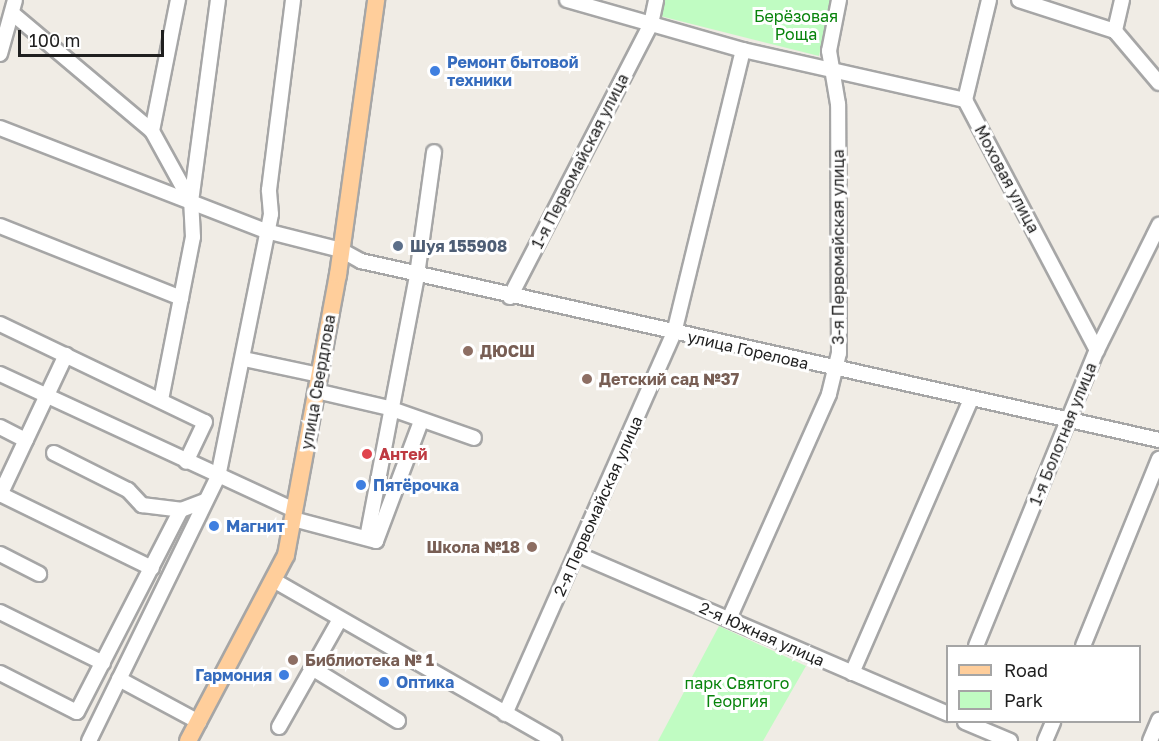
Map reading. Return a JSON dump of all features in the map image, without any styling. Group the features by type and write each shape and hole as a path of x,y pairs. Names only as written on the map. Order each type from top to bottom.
{"main road":[{"name":"улица Свердлова","path":"188,741 275,581 294,515 341,250 376,0"}],"street":[{"path":"152,131 178,0"},
{"path":"160,400 193,237 191,202 218,0"},
{"path":"88,741 189,544 190,528 218,477 244,359 266,231 293,0"},
{"path":"567,0 743,50 965,100 989,0"},
{"name":"1-я Первомайская улица","path":"510,297 651,24 656,0"},
{"path":"830,69 839,0"},
{"path":"1019,0 1115,31 1159,83"},
{"path":"1115,31 1122,0"},
{"path":"0,54 13,6 152,131 191,202"},
{"name":"2-я Первомайская улица","path":"505,714 674,333 743,50"},
{"name":"3-я Первомайская улица","path":"729,619 835,370 840,333 838,104 830,69"},
{"name":"Моховая улица","path":"965,100 1097,350"},
{"name":"улица Горелова","path":"0,128 266,231 341,250 360,261 835,370 1159,440"},
{"path":"367,538 389,408 417,275 434,152"},
{"name":"1-я Болотная улица","path":"976,645 1097,350 1159,225"},
{"path":"0,226 181,298"},
{"path":"0,324 205,422 186,462"},
{"path":"66,355 0,495 152,568"},
{"path":"244,359 474,438"},
{"path":"0,374 47,394 294,515 376,541 421,421"},
{"path":"852,673 971,399"},
{"path":"0,427 26,440"},
{"path":"54,453 128,490 142,505 181,510 205,501"},
{"path":"1083,645 1159,459"},
{"path":"0,673 77,712 181,510"},
{"path":"0,554 39,574"},
{"name":"2-я Южная улица","path":"577,554 946,713"},
{"path":"275,581 339,621 554,741"},
{"path":"0,612 103,663"},
{"path":"279,727 339,621"},
{"path":"312,668 399,721"},
{"path":"119,679 199,722"},
{"path":"1150,741 1159,720"},
{"path":"966,723 986,736 1010,741"},
{"path":"1045,741 1053,723"}],"green space":[{"name":"Берёзовая Роща","path":"663,0 830,0 819,56 660,16"},
{"name":"парк Святого Георгия","path":"719,626 806,666 763,741 658,741"}],"place":[{"name":"Ремонт бытовой техники","path":"435,71"},
{"name":"Шуя 155908","path":"398,246"},
{"name":"ДЮСШ","path":"468,351"},
{"name":"Детский сад №37","path":"587,379"},
{"name":"Антей","path":"367,454"},
{"name":"Пятёрочка","path":"361,485"},
{"name":"Магнит","path":"214,526"},
{"name":"Школа №18","path":"532,547"},
{"name":"Библиотека № 1","path":"293,660"},
{"name":"Гармония","path":"284,675"},
{"name":"Оптика","path":"384,682"}]}
